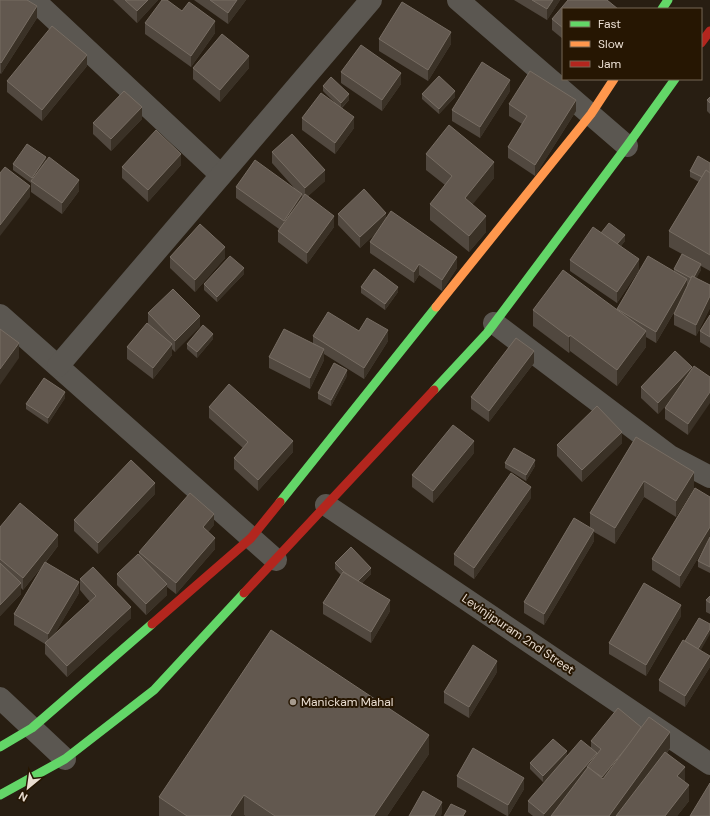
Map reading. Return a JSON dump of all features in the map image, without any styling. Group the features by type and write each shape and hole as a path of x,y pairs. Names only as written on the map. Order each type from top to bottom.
{"main road":[{"path":"702,42 710,31"},
{"path":"0,747 32,728 251,538 591,114 613,80"},
{"path":"0,795 65,759 154,690 487,333 627,146 674,80"}],"street":[{"path":"34,0 221,175"},
{"path":"58,366 371,0"},
{"path":"458,0 627,146"},
{"path":"0,315 276,560"},
{"path":"494,323 670,456 710,477"},
{"name":"Levinjipuram 2nd Street","path":"326,505 710,764"},
{"path":"0,698 65,759"}],"building":[{"path":"0,0 27,0 37,6 1,63 0,62"},
{"path":"125,0 148,0 137,11"},
{"path":"162,0 167,0 182,11 189,2 215,21 191,56 145,23"},
{"path":"210,0 237,0 228,13"},
{"path":"532,0 553,0 547,9"},
{"path":"568,0 607,0 617,8 562,8 562,27 552,19"},
{"path":"402,2 451,32 428,70 379,39"},
{"path":"52,26 87,55 42,110 7,81"},
{"path":"222,34 249,56 220,90 193,68"},
{"path":"361,45 401,73 382,100 341,72"},
{"path":"482,62 510,80 480,127 452,110"},
{"path":"530,71 576,100 535,165 508,147 527,116 509,104"},
{"path":"439,76 455,91 439,109 422,94"},
{"path":"331,77 349,94 341,103 323,86"},
{"path":"124,91 142,107 111,139 93,123"},
{"path":"321,93 354,117 335,143 302,118"},
{"path":"449,125 494,162 465,198 486,216 469,236 430,204 452,176 426,154"},
{"path":"156,130 181,154 148,190 122,167"},
{"path":"292,134 325,170 305,188 272,152"},
{"path":"27,144 46,157 32,178 13,164"},
{"path":"698,156 710,163 710,173 706,170 702,177 690,171"},
{"path":"49,157 79,180 62,203 31,181"},
{"path":"255,160 302,194 284,221 236,187"},
{"path":"5,167 30,186 0,225 0,173"},
{"path":"706,170 710,173 710,255 669,231"},
{"path":"364,189 386,213 360,237 338,214"},
{"path":"305,194 334,216 307,253 278,231"},
{"path":"391,211 457,257 442,280 419,264 414,272 370,242"},
{"path":"609,223 625,235 617,244 601,233"},
{"path":"200,224 225,247 195,280 170,257"},
{"path":"593,227 639,259 617,292 570,260"},
{"path":"682,254 701,264 694,277 692,276 691,278 674,269"},
{"path":"230,256 244,268 217,297 204,284"},
{"path":"648,256 687,279 656,332 617,309"},
{"path":"374,269 398,287 385,304 361,287"},
{"path":"563,270 646,331 617,370 533,310"},
{"path":"692,276 710,285 710,296 696,325 674,314"},
{"path":"173,289 200,316 175,341 148,313"},
{"path":"328,312 359,331 367,318 388,330 364,368 313,336"},
{"path":"710,315 710,337 700,331"},
{"path":"147,323 172,344 153,368 127,347"},
{"path":"203,325 213,334 197,352 187,344"},
{"path":"0,329 19,343 0,369"},
{"path":"284,329 324,349 310,378 269,357"},
{"path":"516,338 534,351 489,411 471,397"},
{"path":"675,351 692,367 658,403 641,387"},
{"path":"334,363 347,370 331,400 318,393"},
{"path":"694,366 710,377 710,392 688,424 665,408"},
{"path":"44,378 65,392 48,418 26,404"},
{"path":"229,384 293,441 258,480 234,458 248,442 209,407"},
{"path":"597,406 622,432 582,470 557,445"},
{"path":"453,425 474,441 433,491 412,475"},
{"path":"636,437 694,472 676,501 644,481 615,528 590,513"},
{"path":"514,448 535,460 526,475 505,463"},
{"path":"131,460 155,483 98,543 74,520"},
{"path":"511,473 531,487 474,568 454,554"},
{"path":"695,488 710,497 710,527 680,576 652,559"},
{"path":"190,493 214,514 203,527 215,538 176,583 139,552"},
{"path":"20,503 58,535 23,578 0,559 0,527"},
{"path":"574,518 594,530 544,614 524,602"},
{"path":"710,537 710,567 698,561"},
{"path":"351,547 371,568 358,581 344,572 335,563"},
{"path":"138,554 167,584 146,604 117,574"},
{"path":"45,562 79,582 48,634 14,614"},
{"path":"0,563 21,583 0,605"},
{"path":"93,567 131,607 67,666 45,643 96,596 80,579"},
{"path":"343,572 390,600 371,632 323,603"},
{"path":"644,583 681,605 646,665 609,643"},
{"path":"710,596 710,603 706,600"},
{"path":"699,618 710,624 710,629 698,649 685,641"},
{"name":"Manickam Mahal","path":"271,630 429,735 374,816 275,816 244,795 230,816 187,816 159,797"},
{"path":"683,640 710,656 685,696 659,680"},
{"path":"473,645 497,661 469,707 444,692"},
{"path":"618,708 641,727 631,742 602,777 587,767 601,749 591,741"},
{"path":"649,717 670,732 609,816 551,816 588,767 603,779"},
{"path":"553,739 567,751 543,776 530,763"},
{"path":"581,740 597,753 544,814 528,801"},
{"path":"473,748 524,778 508,805 457,776"},
{"path":"665,752 685,767 677,776 689,785 665,816 616,816"},
{"path":"710,783 710,816 690,816"},
{"path":"423,791 442,802 434,816 409,816"},
{"path":"451,804 466,811 463,816 444,816"}],"traffic: fast":[{"path":"663,8 668,0"},
{"path":"434,390 487,333 627,146 674,80"},
{"path":"280,502 436,307"},
{"path":"0,795 65,759 154,690 244,593"},
{"path":"0,747 32,728 152,624"}],"traffic: slow":[{"path":"436,307 591,114 613,80"}],"traffic: jam":[{"path":"702,42 710,31"},
{"path":"244,593 434,390"},
{"path":"152,624 251,538 280,502"}],"place":[{"name":"Manickam Mahal","path":"293,702"}]}
